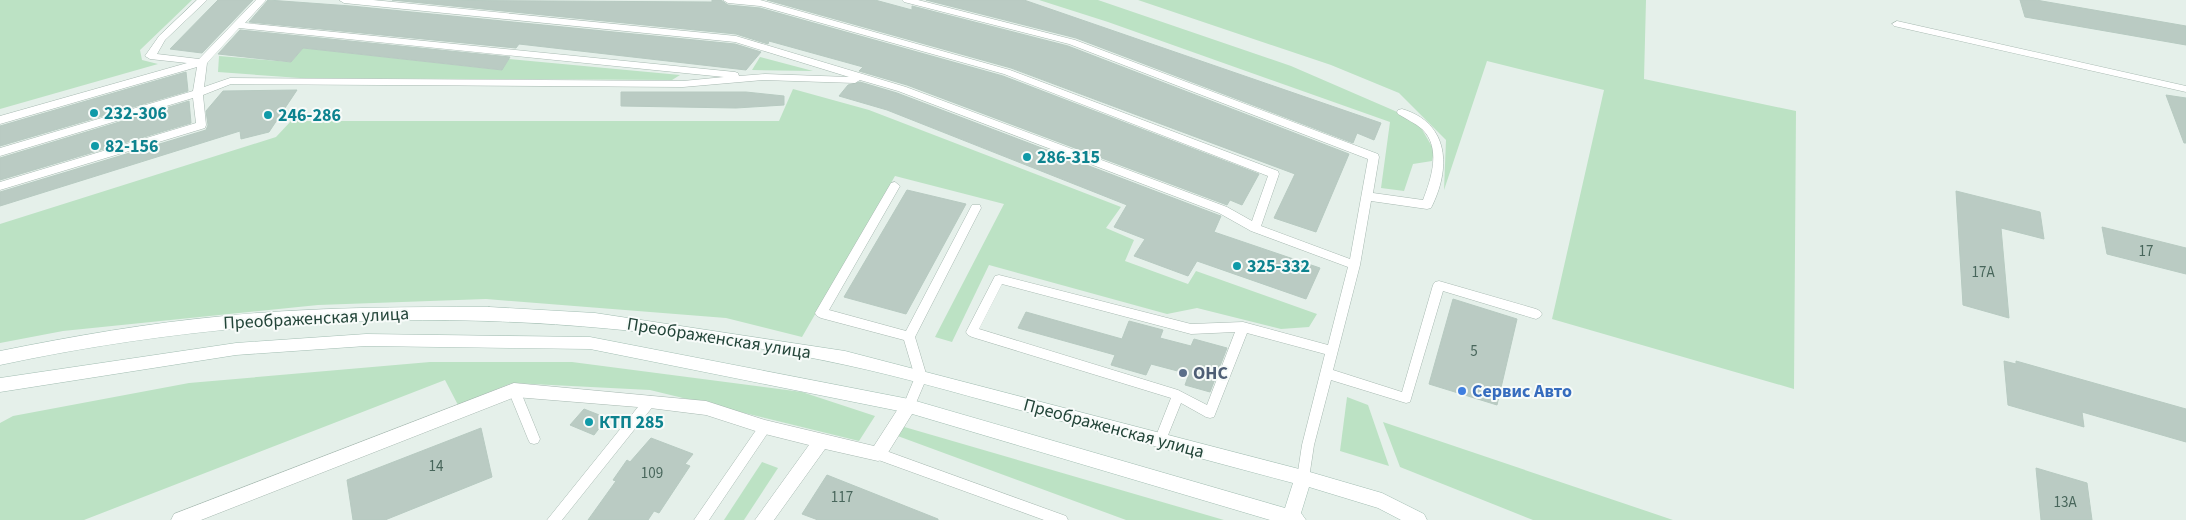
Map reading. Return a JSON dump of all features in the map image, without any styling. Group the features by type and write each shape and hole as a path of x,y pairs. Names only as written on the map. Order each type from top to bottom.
{"main road":[{"name":"Преображенская улица","path":"0,358 75,342 224,322 359,314 489,313 594,319 728,338 845,358 1303,478 1382,501 1418,520"},
{"name":"Преображенская улица","path":"0,385 236,349 366,340 580,343 789,381 909,406 1292,520"},
{"path":"180,520 514,390 650,401 706,408 765,427 878,454 909,406"},
{"path":"764,520 822,440"},
{"path":"1292,520 1303,478"}],"lane":[{"path":"202,0 162,38 150,56 202,62"},
{"path":"0,120 202,62 261,0"},
{"path":"344,0 736,39 902,89 1223,210 1255,228 1354,266"},
{"path":"728,0 760,3 1007,72 1274,174 1255,228"},
{"path":"907,0 1072,42 1374,157 1354,266 1308,445 1303,478"},
{"path":"1897,24 2186,89"},
{"path":"237,25 764,78 871,81"},
{"path":"0,186 201,125 198,93 202,62"},
{"path":"0,152 230,82 683,84 764,78"},
{"path":"1366,196 1427,205 1439,172 1438,151 1428,129 1402,112"},
{"path":"895,186 821,314 909,337"},
{"path":"909,406 921,377 909,337 976,208"},
{"path":"1243,328 1210,414 1178,395 972,332 999,279 1191,330 1243,328 1332,351"},
{"path":"1326,373 1406,398 1439,285 1536,314"},
{"path":"514,390 534,439"},
{"path":"1160,440 1178,395"},
{"path":"554,520 650,401"},
{"path":"701,520 765,427"},
{"path":"878,454 1061,520"}],"green space":[{"path":"0,0 192,0 140,50 142,60 158,64 0,109"},
{"path":"1039,0 1098,0 1291,66 1395,111 1420,126 1434,150 1432,161 1413,164 1404,191 1381,188 1390,122 1108,22"},
{"path":"1138,0 1646,0 1644,79 1796,111 1794,389 1552,319 1604,90 1487,61 1444,190 1446,140 1399,93 1331,65"},
{"path":"303,48 501,70 509,59 680,75 672,80 300,78 218,72 219,56 291,62"},
{"path":"760,57 813,71 752,70"},
{"path":"793,89 869,110 1121,207 1106,228 1134,240 1125,261 1188,284 1196,271 1317,314 1309,327 1281,329 1197,308 1167,314 989,265 952,342 935,337 1004,204 895,176 802,337 726,318 486,299 318,305 63,331 0,343 0,224 276,137 291,121 779,121"},
{"path":"430,362 572,362 802,392 875,416 859,441 650,390 512,383 458,405 445,380 84,520 0,520 0,423 13,416 189,383"},
{"path":"1347,397 1368,405 1389,466 1340,451"},
{"path":"1383,422 1673,520 1533,520 1400,467"},
{"path":"901,426 1224,520 1126,520 895,435"},
{"path":"762,462 778,468 744,520 724,520"}],"building":[{"path":"218,0 253,0 202,53 170,49"},
{"path":"268,0 351,6 735,44 761,52 746,70 519,44 516,48 249,22"},
{"path":"392,0 712,2 712,0 721,0 728,5 760,8 1003,76 1259,174 1242,205 1230,200 1227,205 907,85 859,71 863,67 769,41 768,44 736,34"},
{"path":"767,0 875,0 912,10 912,6 1068,46 1349,154 1316,232 1274,218 1295,174 1011,68"},
{"path":"926,0 1024,0 1381,123 1374,140 1357,133 1353,143 1076,38"},
{"path":"2020,0 2036,0 2186,26 2186,45 2025,17"},
{"path":"240,30 510,57 502,70 303,48 291,62 218,54"},
{"path":"186,72 188,91 0,146 0,126"},
{"path":"860,82 897,93 1221,216 1214,232 1320,268 1306,299 1197,261 1188,276 1134,256 1145,239 1114,227 1127,205 887,110 839,96 848,85"},
{"path":"297,90 269,132 241,139 240,131 0,206 0,192 206,130 208,125 206,111 223,91"},
{"path":"621,92 746,92 784,96 784,105 736,108 621,106"},
{"path":"2166,95 2186,98 2186,143 2184,143"},
{"path":"189,101 191,123 0,180 0,158"},
{"path":"907,190 966,204 906,314 844,297"},
{"path":"1956,191 2040,212 2044,239 2001,228 2009,318 1963,305"},
{"path":"2102,227 2186,248 2186,274 2107,254"},
{"path":"1453,299 1517,319 1497,405 1429,384"},
{"path":"1026,312 1122,339 1129,321 1163,330 1160,338 1191,346 1194,339 1227,348 1210,392 1185,385 1189,374 1151,364 1146,375 1111,365 1115,355 1018,328"},
{"path":"2004,361 2016,364 2016,361 2186,409 2186,442 2082,412 2084,427 2008,405"},
{"name":"КТП 285","path":"584,409 607,418 594,435 570,425"},
{"path":"481,428 492,477 385,520 353,520 347,480"},
{"path":"651,438 693,454 685,464 690,466 659,513 654,511 648,520 588,520 616,481 613,480 627,460 630,462"},
{"path":"2036,468 2087,483 2092,520 2041,520"},
{"path":"827,475 938,520 818,520 802,514"}],"place":[{"name":"232-306","path":"94,113"},
{"name":"246-286","path":"268,115"},
{"name":"82-156","path":"95,146"},
{"name":"286-315","path":"1027,157"},
{"name":"325-332","path":"1237,266"},
{"name":"ОНС","path":"1183,373"},
{"name":"Сервис Авто","path":"1462,391"},
{"name":"КТП 285","path":"589,422"}]}
